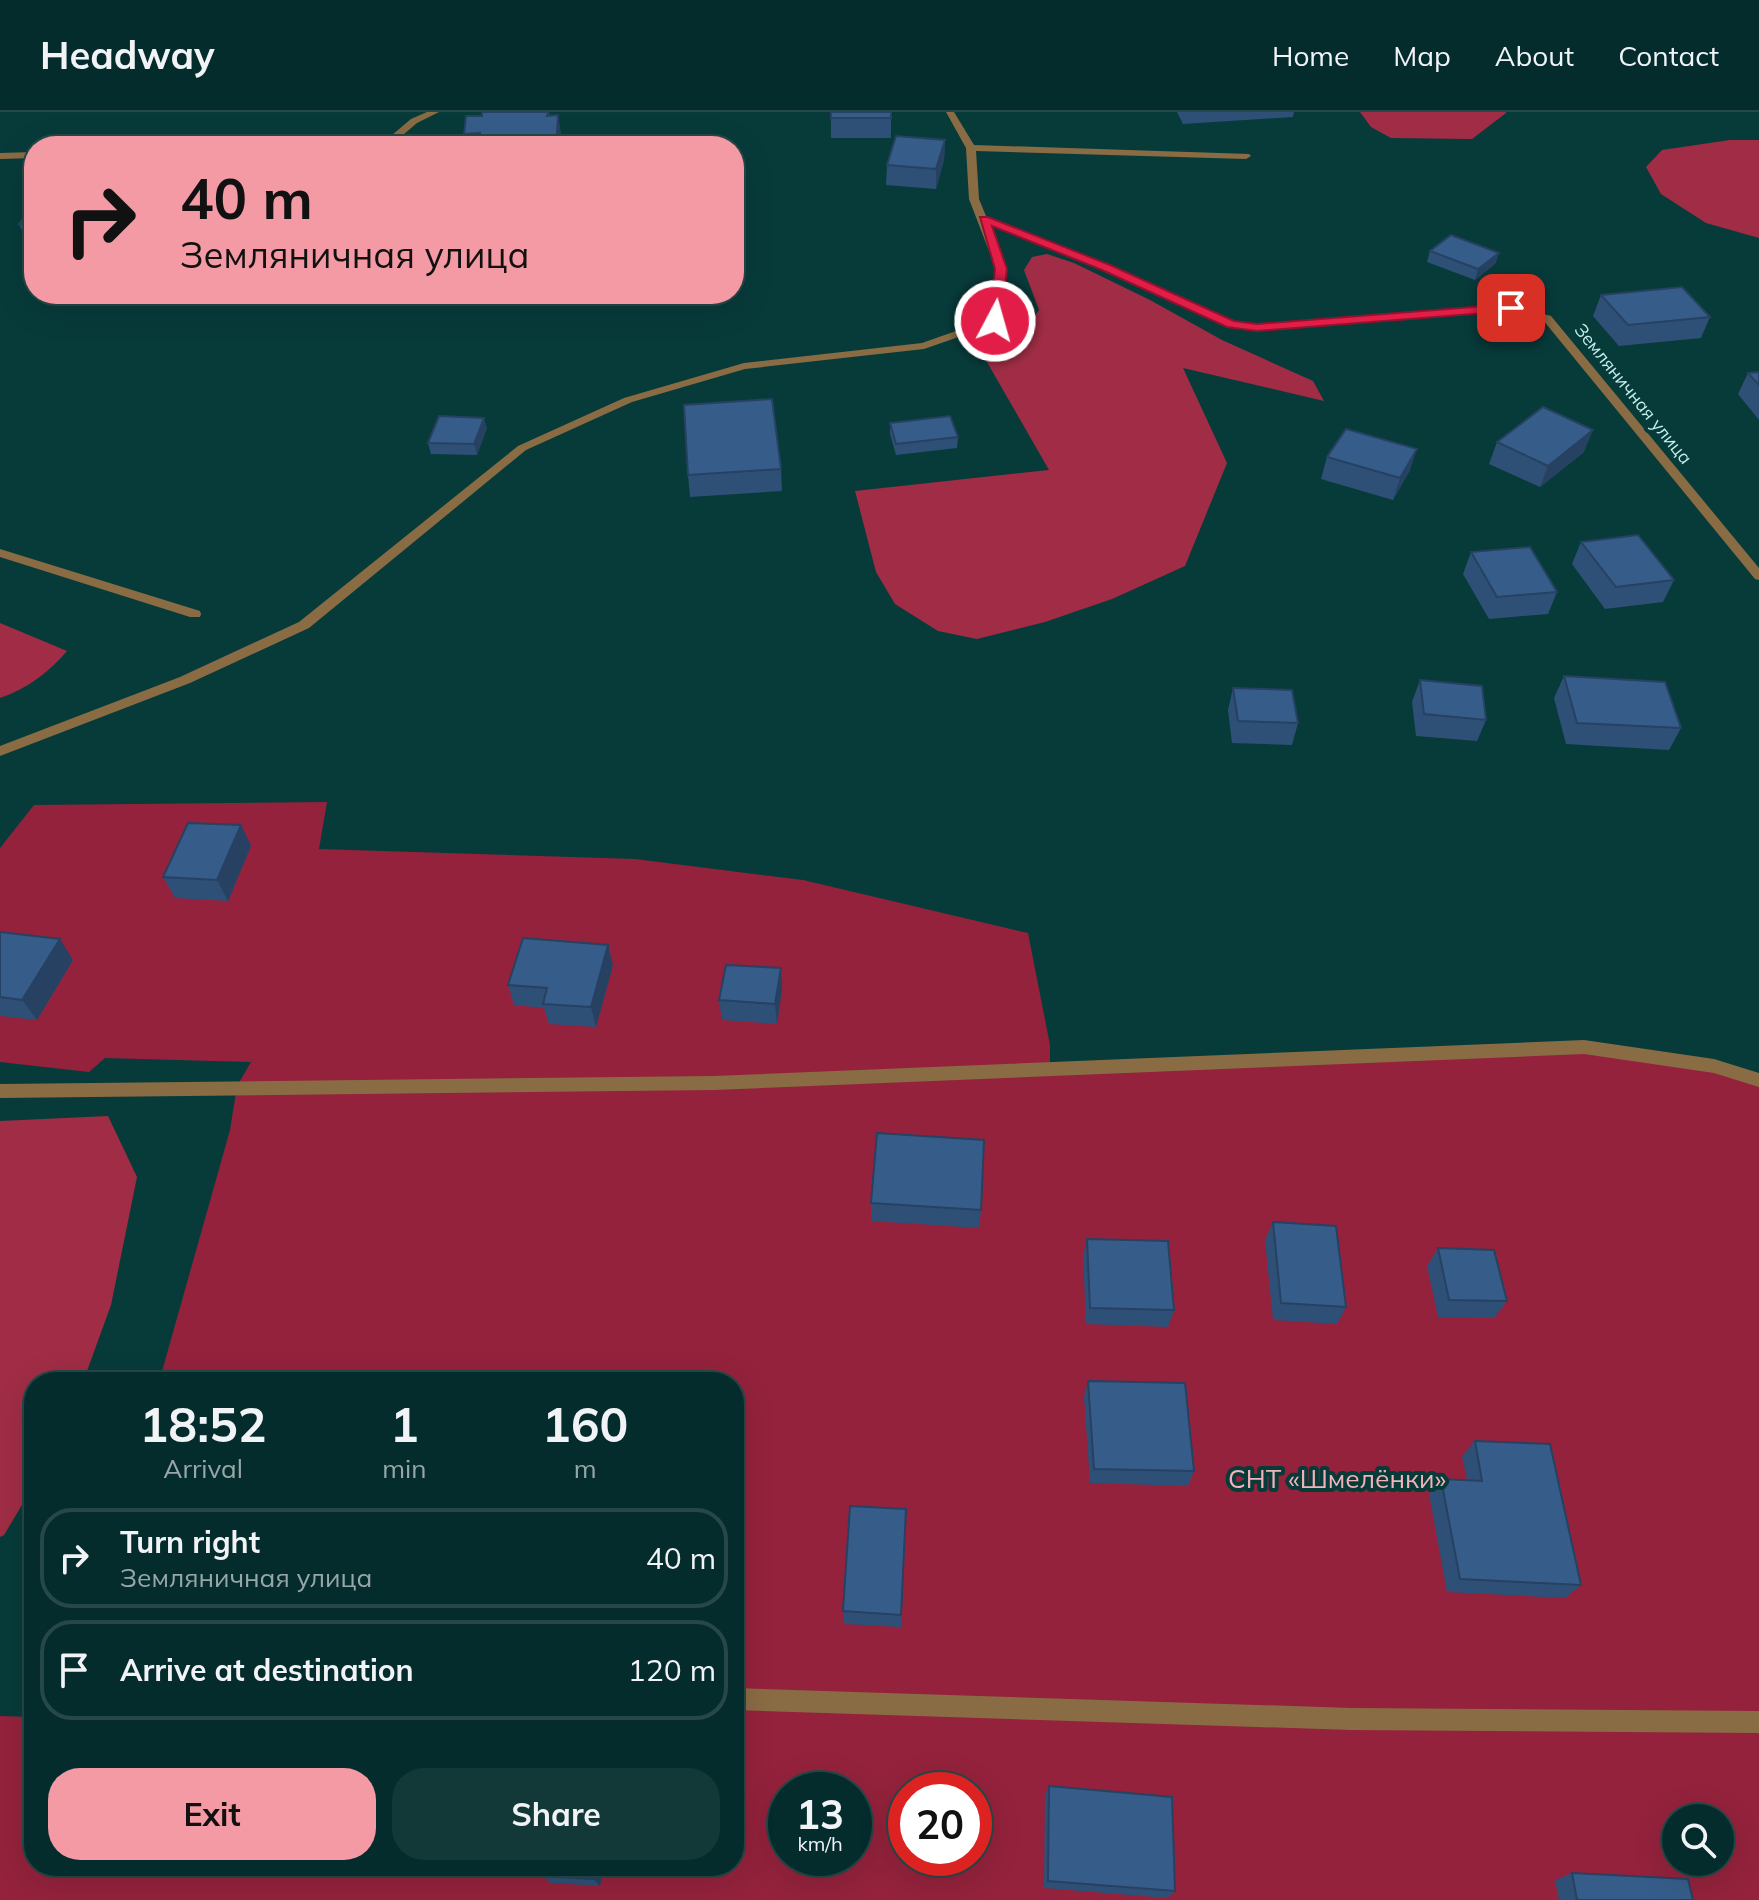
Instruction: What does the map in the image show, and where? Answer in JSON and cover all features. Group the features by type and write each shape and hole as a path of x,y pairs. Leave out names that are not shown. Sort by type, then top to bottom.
{"lane":[{"path":"396,136 414,121 435,112"},
{"path":"0,751 185,680 304,625 522,448 628,400 744,366 924,346 995,321 1001,269 974,199 971,148 950,112"},
{"path":"971,148 1246,156"},
{"path":"0,156 24,155"},
{"name":"Земляничная улица","path":"984,219 1106,267 1231,324 1257,328 1511,308 1547,318 1759,576"},
{"path":"0,553 195,614"},
{"path":"0,1091 714,1083 1584,1047 1714,1066 1759,1080"},
{"path":"744,1699 1351,1719 1759,1722"}],"green space":[{"name":"СНТ «Шмелёнки»","path":"327,802 319,849 635,859 803,880 1028,933 1050,1045 1050,1069 1584,1047 1759,1080 1759,1900 0,1900 0,1716 24,1717 24,1876 744,1876 744,1372 162,1372 230,1130 237,1086 251,1062 105,1058 89,1072 0,1062 0,848 34,805"}],"shaded area":[{"path":"1360,112 1506,113 1472,139 1391,138 1371,127"},
{"path":"1730,140 1759,140 1759,238 1706,223 1661,194 1646,167 1662,150"},
{"path":"1047,254 1074,263 1222,340 1313,381 1324,401 1183,368 1227,463 1185,566 1112,599 1045,622 977,639 938,631 895,604 876,572 855,491 1049,470 976,343 1028,325 1039,310 1024,270 1032,257"},
{"path":"0,623 67,651 37,679 0,698"},
{"path":"108,1116 137,1177 111,1305 87,1372 24,1372 24,1502 0,1537 0,1121"}],"building":[{"path":"482,112 548,112 547,116 558,115 557,136 464,134 466,116 482,116"},
{"path":"831,112 891,112 891,118 831,118"},
{"path":"896,136 945,140 936,169 887,165"},
{"path":"1451,235 1499,253 1478,269 1430,251"},
{"path":"1682,287 1710,317 1628,325 1601,295"},
{"path":"1759,372 1759,385 1748,373"},
{"path":"772,399 781,469 688,475 684,405"},
{"path":"1543,407 1593,430 1548,466 1497,442"},
{"path":"439,416 484,418 474,444 428,443"},
{"path":"950,416 958,437 896,444 890,423"},
{"path":"1346,429 1417,449 1400,478 1327,457"},
{"path":"1638,535 1674,580 1616,587 1581,542"},
{"path":"1530,547 1557,592 1497,597 1471,552"},
{"path":"1564,676 1665,682 1681,728 1577,723"},
{"path":"1420,680 1482,686 1486,720 1424,714"},
{"path":"1233,688 1292,690 1298,723 1238,721"},
{"path":"188,823 241,825 217,880 163,877"},
{"path":"0,932 60,939 22,1000 0,997"},
{"path":"523,938 608,945 591,1007 543,1004 547,988 508,985"},
{"path":"726,965 781,968 775,1004 719,1000"},
{"path":"877,1133 984,1140 981,1210 871,1203"},
{"path":"1273,1222 1336,1226 1346,1307 1281,1303"},
{"path":"1087,1239 1168,1241 1174,1310 1090,1308"},
{"path":"1438,1248 1494,1250 1507,1301 1449,1300"},
{"path":"1088,1381 1185,1383 1194,1471 1094,1469"},
{"path":"1475,1441 1550,1444 1581,1585 1460,1579 1441,1479 1482,1481"},
{"path":"850,1506 906,1509 901,1615 843,1611"},
{"path":"1049,1786 1172,1797 1175,1891 1048,1881"},
{"path":"1572,1873 1688,1879 1693,1900 1577,1900"},
{"path":"543,1876 593,1876 593,1879"}],"route":[{"path":"995,321 1001,269 984,219 1106,267 1231,324 1257,328 1511,308"}]}
